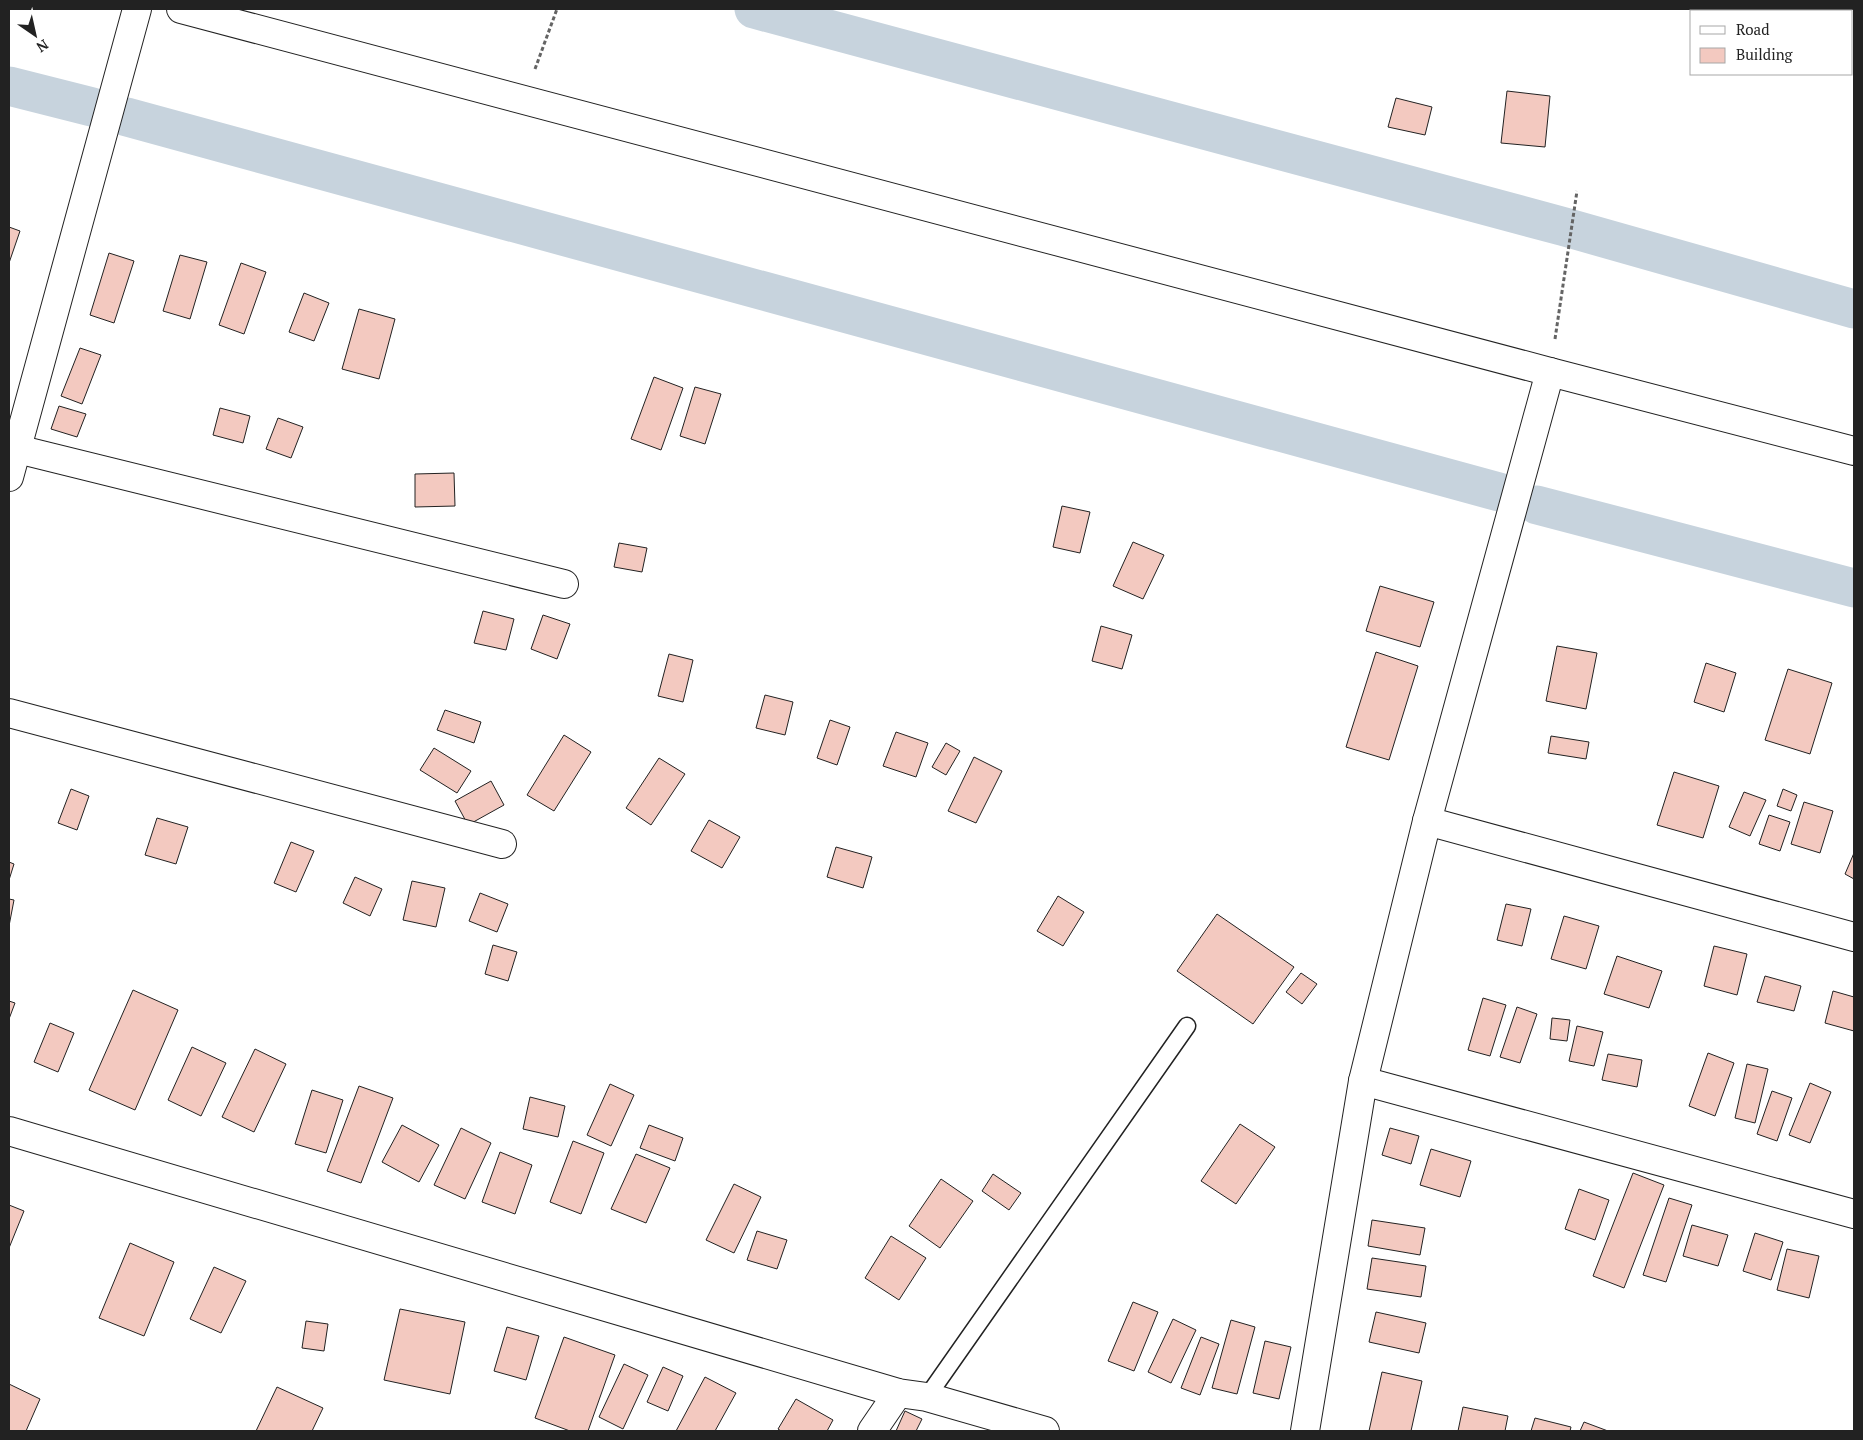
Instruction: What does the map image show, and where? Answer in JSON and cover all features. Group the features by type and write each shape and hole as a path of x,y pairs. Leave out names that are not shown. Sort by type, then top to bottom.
{"street":[{"path":"9,477 12,448 137,9"},
{"path":"180,9 1854,451"},
{"path":"1305,1431 1362,1081 1427,821 1550,372"},
{"path":"12,448 564,584"},
{"path":"9,713 502,844"},
{"path":"1427,821 1854,937"},
{"path":"1362,1081 1854,1214"},
{"path":"9,1131 898,1393 927,1397 1045,1431"},
{"path":"872,1431 898,1393"}],"lane":[{"path":"927,1397 1187,1026"}],"path":[{"path":"523,100 557,9"},
{"path":"1550,372 1564,267 1577,191"}],"building":[{"path":"1507,91 1550,96 1545,147 1501,143"},
{"path":"1396,98 1432,107 1425,135 1388,127"},
{"path":"9,227 20,231 9,263"},
{"path":"109,253 134,261 114,323 90,315"},
{"path":"180,255 207,262 190,319 163,311"},
{"path":"241,263 266,272 244,334 219,325"},
{"path":"304,293 329,303 314,341 289,332"},
{"path":"359,309 395,319 379,379 342,369"},
{"path":"80,348 101,355 82,404 61,396"},
{"path":"654,377 683,388 661,450 631,439"},
{"path":"695,387 721,394 705,444 680,436"},
{"path":"59,406 86,414 77,437 51,429"},
{"path":"220,408 250,416 243,443 213,435"},
{"path":"278,418 303,427 291,458 266,449"},
{"path":"454,473 455,506 415,507 415,474"},
{"path":"1062,506 1090,512 1080,553 1053,547"},
{"path":"1133,542 1164,555 1143,599 1113,586"},
{"path":"619,543 647,548 642,572 614,567"},
{"path":"1380,586 1434,602 1420,647 1366,631"},
{"path":"483,611 514,619 506,650 474,643"},
{"path":"543,615 570,624 557,659 531,649"},
{"path":"1101,626 1132,635 1122,669 1092,661"},
{"path":"1557,646 1597,653 1586,709 1546,701"},
{"path":"1376,652 1418,666 1389,760 1346,747"},
{"path":"669,654 693,660 683,702 658,696"},
{"path":"1706,663 1736,673 1724,712 1694,702"},
{"path":"1788,669 1832,683 1810,754 1765,740"},
{"path":"765,695 793,702 785,735 756,728"},
{"path":"445,710 481,722 474,743 437,730"},
{"path":"830,720 850,727 837,765 817,758"},
{"path":"896,732 928,743 916,777 883,766"},
{"path":"564,735 591,752 554,811 527,795"},
{"path":"1551,736 1589,742 1586,759 1548,753"},
{"path":"946,743 960,751 946,775 932,767"},
{"path":"434,748 471,771 457,793 420,770"},
{"path":"974,757 1002,771 976,823 948,811"},
{"path":"659,758 685,774 651,825 626,808"},
{"path":"1674,772 1719,786 1703,838 1657,825"},
{"path":"491,781 504,805 468,825 455,801"},
{"path":"71,789 89,796 77,830 58,823"},
{"path":"1783,789 1797,795 1791,811 1777,806"},
{"path":"1744,792 1766,800 1750,836 1729,827"},
{"path":"1804,802 1833,811 1820,853 1791,844"},
{"path":"1769,815 1790,822 1780,851 1759,844"},
{"path":"157,818 188,827 176,864 145,855"},
{"path":"709,820 740,837 722,868 691,851"},
{"path":"291,842 314,851 296,892 274,883"},
{"path":"836,847 872,857 863,888 827,877"},
{"path":"1854,853 1854,879 1845,874"},
{"path":"9,862 14,864 9,880"},
{"path":"355,877 382,889 370,916 343,903"},
{"path":"412,881 445,888 436,927 403,920"},
{"path":"480,893 508,904 497,932 469,921"},
{"path":"1058,896 1084,912 1063,946 1037,931"},
{"path":"9,899 14,900 9,926"},
{"path":"1506,904 1531,909 1522,946 1497,940"},
{"path":"1217,914 1294,967 1253,1024 1177,971"},
{"path":"1564,916 1599,926 1586,969 1551,959"},
{"path":"493,945 517,952 508,981 485,974"},
{"path":"1714,946 1747,954 1737,995 1704,986"},
{"path":"1617,956 1662,971 1649,1008 1604,994"},
{"path":"1301,973 1317,984 1302,1004 1286,992"},
{"path":"1765,976 1801,986 1794,1011 1757,1002"},
{"path":"133,990 178,1010 135,1110 89,1090"},
{"path":"1833,991 1854,997 1854,1031 1825,1023"},
{"path":"1483,998 1506,1005 1490,1056 1468,1050"},
{"path":"9,1001 15,1003 9,1019"},
{"path":"1517,1007 1537,1014 1520,1063 1500,1057"},
{"path":"1552,1018 1570,1020 1567,1041 1550,1039"},
{"path":"50,1023 74,1033 58,1072 34,1062"},
{"path":"1577,1026 1603,1032 1594,1066 1569,1061"},
{"path":"192,1047 226,1063 201,1116 168,1100"},
{"path":"255,1049 286,1064 254,1132 222,1117"},
{"path":"1708,1053 1734,1063 1715,1116 1689,1106"},
{"path":"1608,1054 1642,1060 1637,1087 1602,1080"},
{"path":"1747,1064 1768,1069 1755,1123 1735,1118"},
{"path":"1810,1083 1831,1092 1810,1143 1789,1135"},
{"path":"610,1084 634,1095 611,1146 587,1135"},
{"path":"359,1086 393,1098 361,1183 327,1171"},
{"path":"312,1090 343,1100 326,1153 295,1144"},
{"path":"1772,1091 1792,1098 1777,1141 1757,1134"},
{"path":"530,1097 565,1106 558,1137 523,1129"},
{"path":"1240,1124 1275,1147 1236,1204 1201,1181"},
{"path":"402,1125 439,1145 419,1182 382,1162"},
{"path":"649,1125 683,1138 675,1161 640,1148"},
{"path":"461,1128 491,1143 465,1199 434,1185"},
{"path":"1390,1128 1419,1136 1411,1164 1382,1155"},
{"path":"573,1141 604,1153 581,1214 550,1202"},
{"path":"1431,1149 1471,1161 1460,1197 1420,1185"},
{"path":"500,1152 532,1165 515,1214 482,1202"},
{"path":"636,1154 670,1168 646,1223 611,1209"},
{"path":"1633,1173 1664,1185 1624,1288 1593,1276"},
{"path":"993,1174 1021,1193 1009,1210 982,1191"},
{"path":"941,1179 973,1201 940,1248 909,1226"},
{"path":"734,1184 761,1197 734,1253 706,1240"},
{"path":"1579,1189 1609,1200 1595,1240 1565,1229"},
{"path":"1669,1198 1692,1205 1666,1282 1643,1275"},
{"path":"9,1205 24,1211 9,1248"},
{"path":"1372,1220 1425,1228 1420,1255 1368,1246"},
{"path":"1692,1225 1728,1235 1718,1266 1683,1256"},
{"path":"757,1231 787,1240 777,1269 747,1260"},
{"path":"1755,1233 1783,1242 1771,1280 1743,1271"},
{"path":"891,1236 926,1258 899,1300 865,1278"},
{"path":"130,1243 174,1262 144,1336 99,1318"},
{"path":"1787,1249 1819,1256 1809,1298 1777,1290"},
{"path":"1372,1258 1426,1266 1421,1297 1367,1289"},
{"path":"214,1267 246,1281 221,1333 190,1319"},
{"path":"1133,1302 1158,1312 1134,1371 1108,1361"},
{"path":"400,1309 465,1322 450,1394 384,1380"},
{"path":"1376,1312 1426,1323 1419,1353 1369,1342"},
{"path":"1173,1319 1196,1330 1171,1383 1148,1372"},
{"path":"1231,1320 1255,1327 1237,1394 1212,1388"},
{"path":"306,1321 328,1324 324,1351 302,1348"},
{"path":"507,1327 539,1336 526,1380 494,1371"},
{"path":"564,1337 615,1355 588,1431 570,1431 535,1418"},
{"path":"1201,1337 1219,1344 1200,1395 1181,1388"},
{"path":"1265,1341 1291,1347 1279,1399 1253,1393"},
{"path":"624,1364 648,1375 623,1429 599,1417"},
{"path":"663,1367 683,1376 668,1411 647,1402"},
{"path":"1382,1372 1422,1381 1411,1431 1369,1431"},
{"path":"705,1377 736,1393 715,1431 676,1431"},
{"path":"9,1384 40,1399 26,1431 9,1431"},
{"path":"277,1387 323,1408 312,1431 256,1431"},
{"path":"796,1399 833,1420 827,1431 781,1431 778,1429"},
{"path":"1463,1407 1508,1416 1505,1431 1458,1431"},
{"path":"905,1411 922,1419 916,1431 896,1431"},
{"path":"1535,1418 1571,1427 1570,1431 1531,1431"},
{"path":"1584,1422 1608,1431 1580,1431"}],"waterway":[{"path":"754,9 1565,227 1854,309"},
{"path":"9,86 92,107"},
{"path":"127,117 1499,492"},
{"path":"1537,505 1854,588"}]}
